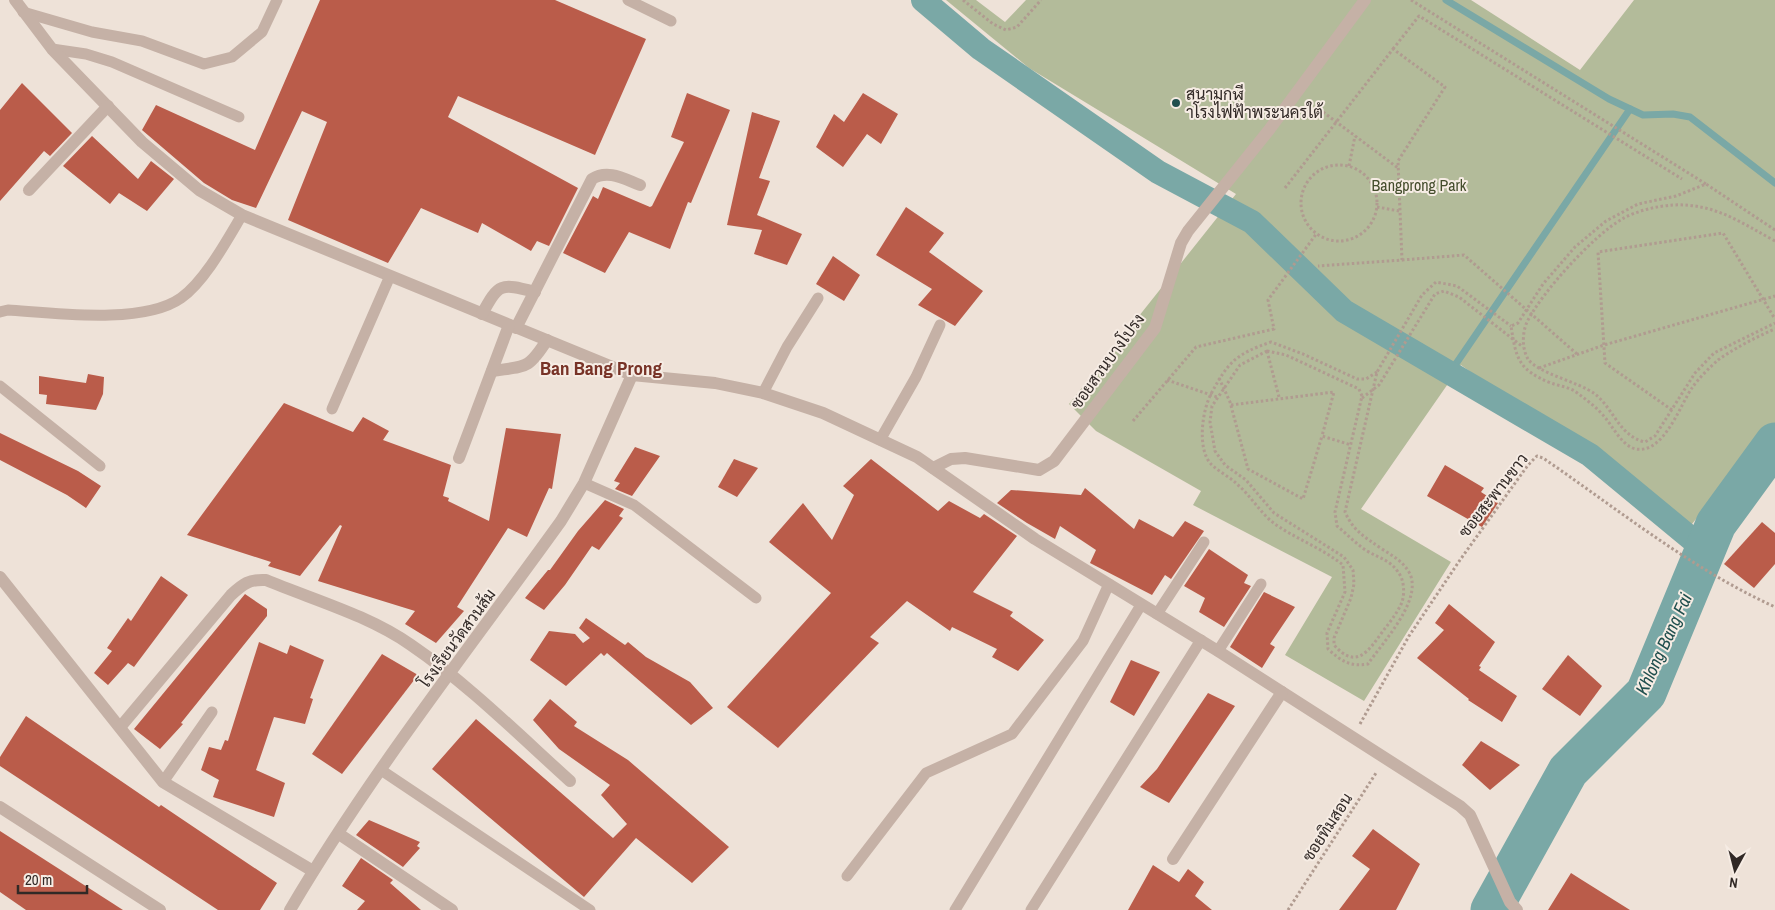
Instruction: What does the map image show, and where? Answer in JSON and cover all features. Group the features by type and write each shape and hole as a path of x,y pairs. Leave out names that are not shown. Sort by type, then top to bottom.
{"street":[{"path":"15,0 52,49 142,142 199,190 242,215 632,374 715,383 763,393 823,413 917,457 1035,539 1201,640 1470,814 1513,906"},
{"name":"ซอยสวนบางโปรง","path":"933,468 952,459 965,458 1039,470 1054,461 1156,328 1180,243 1366,0"},
{"path":"29,190 108,106"},
{"path":"459,458 492,371 513,327 535,292 592,179 600,174 610,174 640,185"},
{"path":"482,314 495,290 506,286 535,292"},
{"path":"492,371 522,366 534,361 547,340"},
{"name":"โรงเรียนวัดสวนส้ม","path":"290,910 313,871 381,770 561,522 584,483 632,374"},
{"path":"0,577 163,782 313,871"},
{"path":"122,725 231,595 243,583 253,579 266,580 374,624 411,644 450,675 570,781"},
{"path":"1174,859 1282,692"},
{"path":"0,808 160,910"},
{"path":"339,834 452,910"}],"lane":[{"path":"23,12 92,32 142,41 204,64 232,57 262,32 277,0"},
{"path":"628,0 671,21"},
{"path":"52,49 86,54 112,62 239,117"},
{"path":"0,312 8,310 116,315 156,310 181,298 208,269 242,215"},
{"path":"332,409 390,276"},
{"path":"763,393 787,348 818,298"},
{"path":"880,440 924,362 940,325"},
{"path":"0,386 100,466"},
{"path":"584,483 634,505 756,598"},
{"path":"1157,614 1204,542"},
{"path":"847,876 926,773 1012,734 1082,641 1108,584"},
{"path":"1218,651 1261,584"},
{"path":"955,910 1141,605"},
{"path":"1031,910 1201,640"},
{"path":"163,782 212,712"},
{"path":"381,770 590,910"}],"path":[{"path":"964,0 993,24 1006,30 1017,27 1042,0"},
{"path":"1411,0 1627,134 1775,230"},
{"path":"1285,188 1419,16 1682,178"},
{"path":"1392,50 1445,87 1398,161 1402,260"},
{"path":"1296,93 1398,169"},
{"path":"1349,166 1355,136"},
{"path":"1331,166 1349,166 1367,177 1374,188 1377,207 1370,224 1362,233 1351,238 1334,240 1317,233 1303,214 1301,203 1303,190 1310,179 1320,170 1331,166"},
{"path":"1510,326 1518,323 1543,284 1575,247 1606,221 1638,204 1676,196 1706,184"},
{"path":"1775,241 1716,209 1692,205 1672,205 1648,210 1623,219 1601,235 1570,266 1526,324 1523,347 1528,360 1538,368 1586,388 1605,402 1622,429 1634,439 1645,442 1655,436 1695,373 1714,353 1775,323"},
{"path":"1377,207 1399,211"},
{"path":"1133,421 1196,347 1274,329 1268,300 1317,233"},
{"path":"1672,410 1605,363 1598,252 1722,233 1775,320"},
{"path":"1318,266 1464,255 1528,309 1577,354"},
{"path":"1377,372 1366,380 1356,380 1303,354 1271,342 1236,357 1219,378 1211,394 1202,421 1204,446 1210,462 1238,484 1274,523 1330,555 1343,565 1345,592 1327,633 1328,649 1339,660 1354,666 1368,664 1406,610 1413,595 1410,575 1400,560 1352,528 1345,512 1377,372 1422,296 1436,282 1457,286 1497,315 1510,326 1515,353 1525,370 1550,382 1572,389 1603,414 1621,438 1635,449 1649,448 1664,435 1686,403 1692,388 1718,361 1761,335 1775,330"},
{"path":"1362,398 1379,385 1434,294 1444,291 1452,293 1523,347"},
{"path":"1538,368 1604,345 1775,296"},
{"path":"1267,351 1279,397"},
{"path":"1267,351 1286,356 1359,389 1362,398 1335,512 1337,526 1366,550 1388,561 1400,573 1404,586 1402,601 1392,619 1367,653 1358,657 1348,656 1334,645 1334,638 1351,598 1354,584 1353,570 1344,557 1274,514 1246,480 1225,464 1215,451 1210,422 1212,406 1224,387 1240,365 1267,351"},
{"path":"1219,378 1231,405 1248,469 1303,499 1334,392 1279,397 1231,405"},
{"path":"1167,380 1218,397"},
{"path":"1322,436 1351,445"},
{"name":"ซอยสะพานขาว","path":"1353,737 1409,636 1460,560 1528,465 1537,456 1558,468 1658,541 1711,574 1775,607"},
{"name":"ซอยทิมสอน","path":"1288,910 1386,758"}],"green space":[{"name":"Bangprong Park","path":"946,0 976,0 1005,22 1026,0 1471,0 1580,70 1634,0 1775,0 1775,423 1687,530 1461,365 1361,509 1451,562 1364,701 1285,655 1332,577 1193,505 1201,491 1096,431 1069,404 1236,194 1029,68"}],"building":[{"path":"320,0 555,0 646,39 595,155 458,96 448,117 578,188 549,246 537,241 531,251 482,223 478,233 421,208 388,263 288,220 327,122 302,111 256,208 232,200 204,183 142,130 156,105 255,150"},
{"path":"22,83 72,133 50,156 44,151 0,201 0,110"},
{"path":"687,93 730,110 691,203 688,202 670,249 629,232 605,273 563,253 593,196 598,199 603,187 650,207 652,206 684,142 671,137"},
{"path":"863,93 898,114 881,144 867,134 843,167 816,147 834,114 844,122"},
{"path":"752,112 780,121 759,178 770,181 757,215 802,234 787,265 754,254 762,230 727,225"},
{"path":"92,136 138,179 151,161 174,179 147,211 119,193 110,204 63,166"},
{"path":"906,207 944,233 929,252 983,291 955,326 918,305 932,289 876,255"},
{"path":"833,256 860,275 844,301 816,284"},
{"path":"88,374 104,377 103,394 96,410 46,404 47,395 39,394 39,376 86,383"},
{"path":"284,403 353,432 363,417 389,431 383,440 451,465 443,496 449,498 448,501 489,521 506,428 561,434 552,489 549,488 527,537 508,528 457,607 464,611 436,643 405,624 415,611 318,581 342,526 340,525 300,576 268,566 271,562 187,535"},
{"path":"0,433 78,471 101,486 86,508 67,495 0,460"},
{"path":"635,447 660,456 632,496 615,489 620,483 614,481"},
{"path":"734,459 758,468 737,497 718,487"},
{"path":"871,459 938,511 949,501 980,518 984,514 1017,536 973,592 1013,612 1010,616 1044,640 1018,671 992,657 997,649 952,627 950,631 907,601 870,637 879,643 778,748 727,707 831,593 769,542 803,503 832,540 854,495 843,486"},
{"path":"1445,465 1484,488 1481,492 1498,503 1482,527 1427,496"},
{"path":"1085,488 1134,529 1139,519 1173,537 1185,521 1204,531 1171,579 1165,575 1152,595 1090,563 1096,550 1060,526 1055,539 997,503 1011,490 1081,495"},
{"path":"605,500 624,509 619,516 623,518 599,550 592,546 565,585 544,610 525,598 550,570 578,531"},
{"path":"1762,522 1775,533 1775,564 1754,588 1724,564"},
{"path":"1209,549 1248,575 1244,583 1251,586 1224,627 1199,612 1205,598 1184,586"},
{"path":"161,576 188,595 134,667 128,663 108,685 94,673 112,651 107,648 128,618 131,621"},
{"path":"1264,592 1295,607 1270,644 1275,647 1262,668 1230,647"},
{"path":"245,594 267,609 267,616 181,723 183,724 160,749 134,729"},
{"path":"1449,604 1495,642 1479,666 1481,667 1479,670 1517,696 1502,722 1468,700 1417,658 1444,630 1435,623"},
{"path":"586,618 625,645 628,642 646,657 690,682 713,708 691,725 607,653 604,656 601,653 566,686 530,660 549,631 575,634 583,643 590,638 579,628"},
{"path":"259,642 287,654 290,645 324,660 310,698 313,699 305,724 274,717 256,770 285,783 274,817 213,797 219,780 201,770 209,747 221,750 225,740 228,741"},
{"path":"382,654 418,675 342,774 312,754"},
{"path":"1568,655 1602,686 1580,716 1542,689"},
{"path":"1131,660 1160,672 1134,716 1110,702"},
{"path":"1208,693 1235,706 1169,803 1140,787 1157,769"},
{"path":"550,699 577,722 574,726 628,760 729,847 692,883 636,838 584,897 432,769 476,719 613,838 627,824 601,795 610,785 559,749 533,720"},
{"path":"26,716 159,807 161,805 277,883 260,910 218,910 0,766 0,757"},
{"path":"1481,741 1520,765 1490,790 1462,765"},
{"path":"369,820 420,842 417,846 420,848 403,867 356,835"},
{"path":"1373,829 1420,864 1396,910 1339,910 1370,869 1352,856"},
{"path":"0,831 123,910 26,910 0,892"},
{"path":"361,858 393,880 390,883 421,910 357,910 365,901 342,886"},
{"path":"1153,865 1179,882 1188,869 1204,882 1195,896 1212,910 1128,910"},
{"path":"1571,873 1582,880 1630,910 1548,910"}],"waterway":[{"path":"923,0 981,49 1158,172 1252,222 1344,311 1590,455 1705,550"},
{"path":"1446,0 1609,99 1643,115 1673,114 1690,117 1775,183"},
{"path":"1449,374 1630,109"},
{"name":"Khlong Bang Fai","path":"1491,910 1568,771 1646,693 1716,524 1775,443"}],"place":[{"name":"สนามกฬี าโรงไฟฟ้าพระนครใต้","path":"1176,103"}],"district":[{"name":"Ban Bang Prong","path":"601,368"}]}
